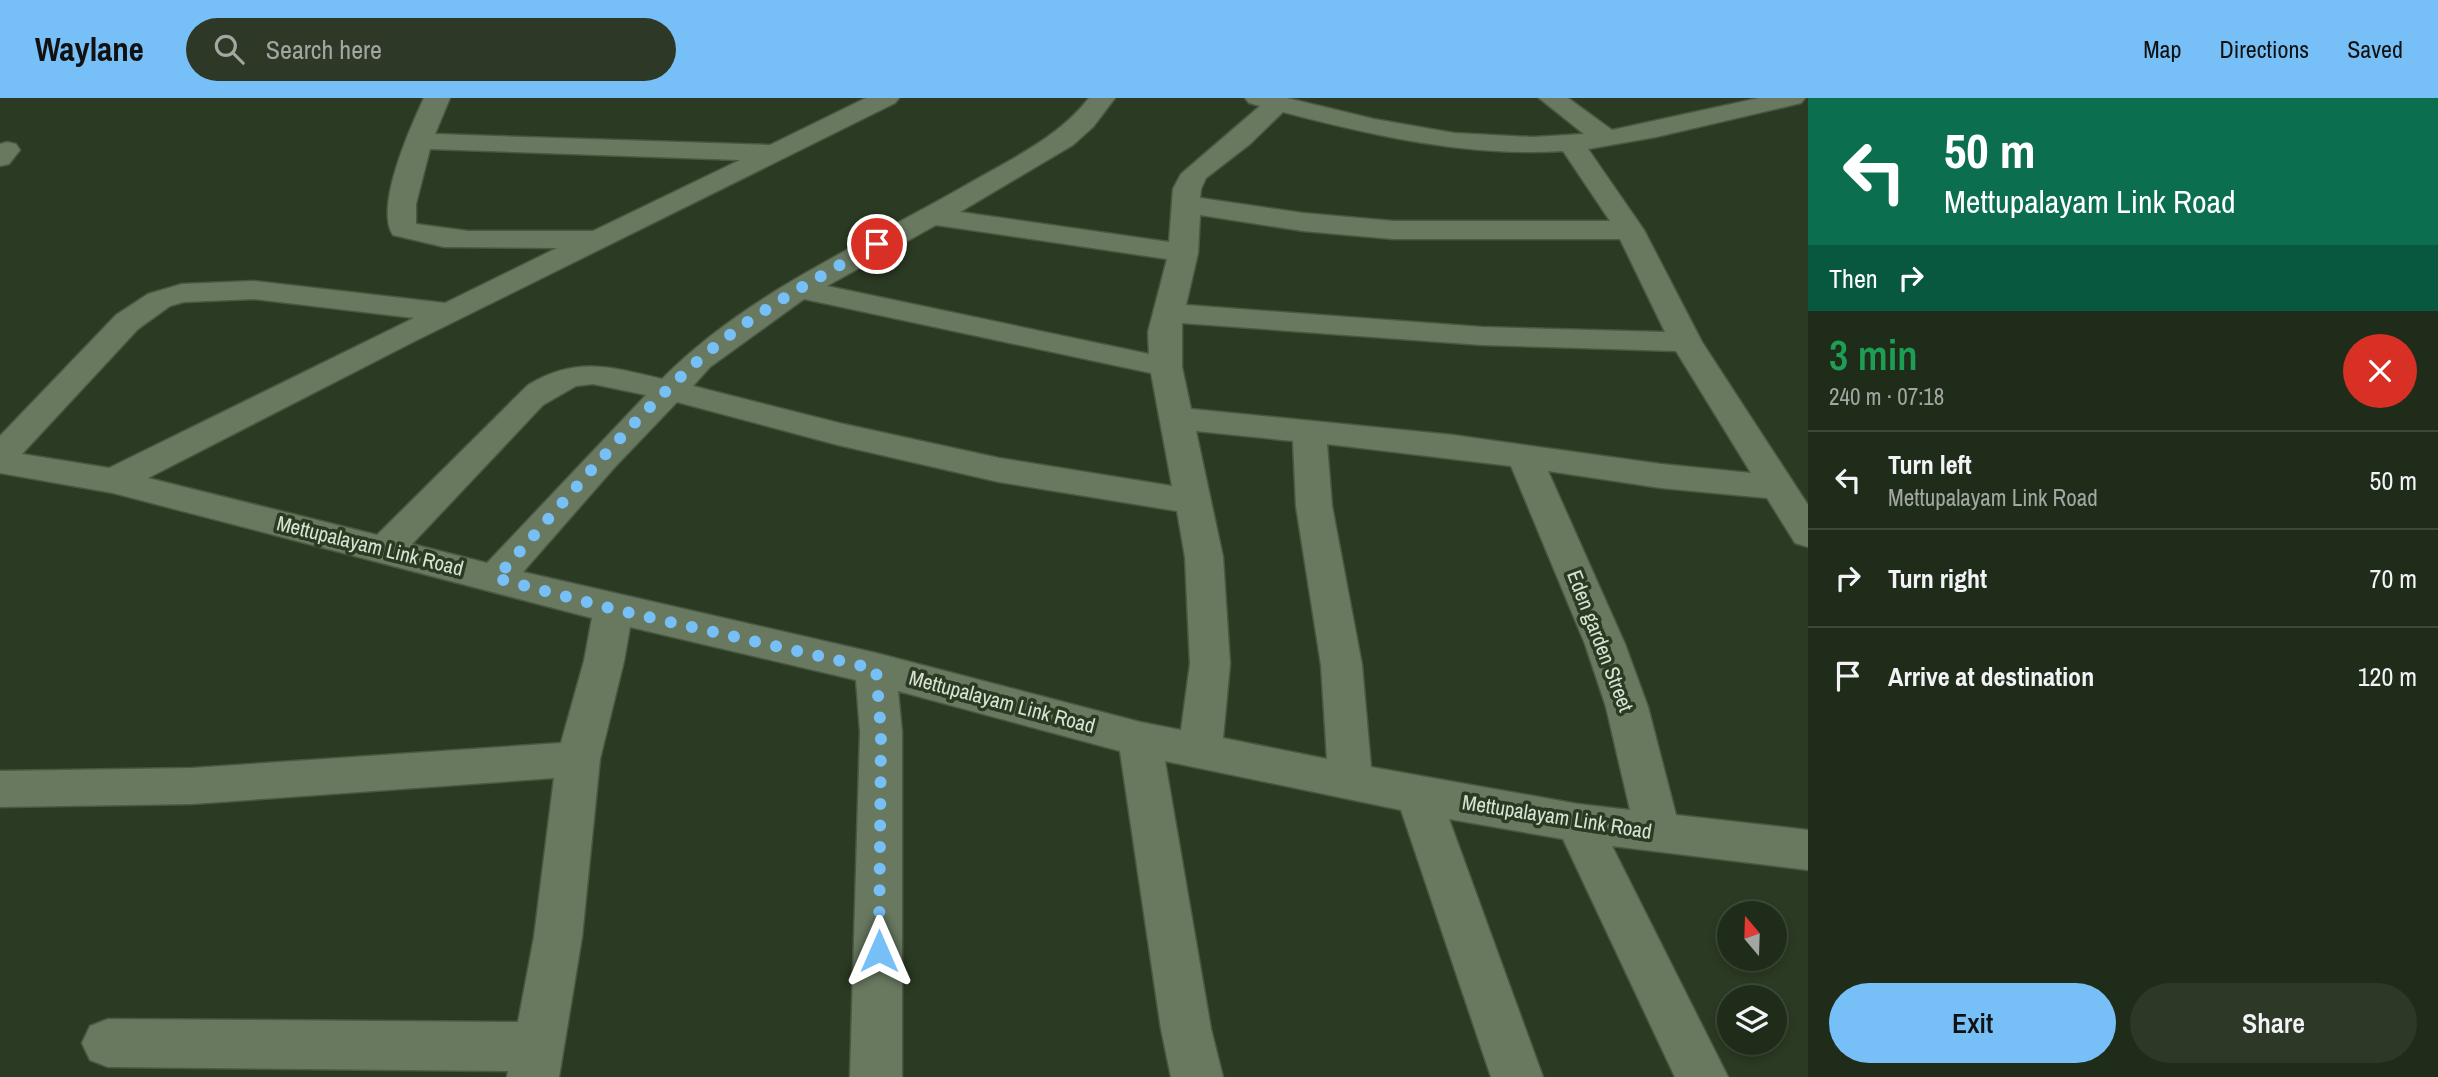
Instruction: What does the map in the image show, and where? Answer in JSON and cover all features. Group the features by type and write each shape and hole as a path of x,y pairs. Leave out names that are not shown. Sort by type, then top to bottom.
{"street":[{"path":"437,98 419,141 399,216 404,229 435,237 464,239 598,239"},
{"path":"496,578 602,460 699,360 798,289 932,216 1064,139 1084,122 1102,98"},
{"path":"1552,98 1606,138"},
{"path":"1200,751 1210,664 1204,557 1166,367 1164,332 1183,253 1186,189 1195,174 1241,138 1268,101 1397,131 1464,141 1571,143 1792,98"},
{"path":"113,481 447,312 778,153 869,102"},
{"path":"419,141 778,153"},
{"path":"1571,143 1630,230 1686,342 1808,534"},
{"path":"1185,204 1303,222 1393,230 1630,230"},
{"path":"932,216 1183,253"},
{"path":"798,289 1166,367"},
{"path":"0,460 127,321 159,300 182,293 254,290 447,312"},
{"path":"1168,313 1482,336 1686,342"},
{"path":"385,550 531,398 551,384 585,373 740,407 838,434 999,470 1194,502"},
{"path":"1177,418 1524,456 1661,476 1778,488"},
{"path":"1310,432 1312,502 1341,664 1350,781"},
{"name":"Eden garden Street","path":"1524,456 1605,644 1627,708 1658,833"},
{"name":"Mettupalayam Link Road","path":"0,460 113,481 613,609 876,669 1140,739 1418,795 1578,823 1808,850"},
{"path":"108,1043 536,1062 558,937 578,759 604,661 613,609"},
{"path":"876,669 881,732 876,1077"},
{"path":"1140,739 1186,1029 1197,1077"},
{"path":"0,789 192,786 578,759"},
{"path":"1418,795 1517,1077"},
{"path":"1578,823 1702,1077"}],"route":[{"path":"877,244 798,289 699,360 602,460 496,578 613,609 876,669 881,732 879,951"}]}
